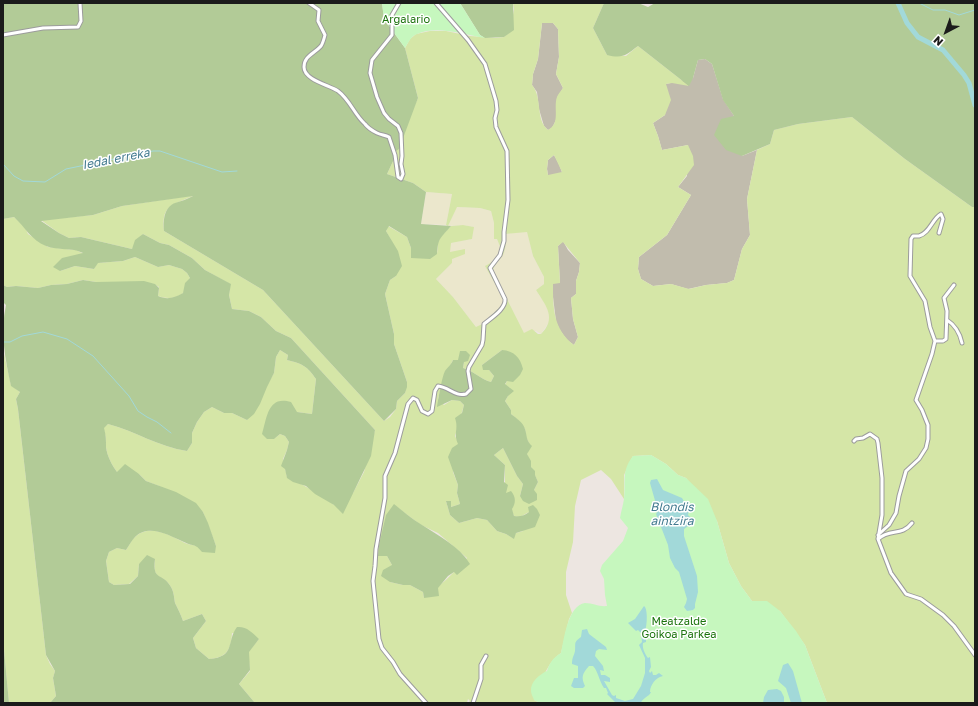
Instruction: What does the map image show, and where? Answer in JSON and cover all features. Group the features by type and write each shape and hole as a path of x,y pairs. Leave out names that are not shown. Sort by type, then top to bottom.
{"street":[{"path":"3,35 49,28 78,27 81,21 80,3"},
{"path":"309,3 319,10 318,21 325,35 320,47 308,56 306,60 304,68 306,74 312,79 340,93 348,100 364,123 376,133 389,137 398,177 401,179 403,174 401,164 401,133 398,126 384,113 377,97 370,73 372,60 392,35 392,15 398,3"},
{"path":"426,703 400,674 382,648 379,639 373,581 376,566 376,549 385,498 385,476 395,453 410,401 413,398 417,400 422,411 428,414 432,411 435,391 438,386 446,388 458,395 470,392 472,386 468,371 482,345 484,324 506,303 490,268 502,250 508,200 507,151 496,127 496,101 485,64 471,44 436,3"},
{"path":"878,537 893,519 896,513 906,471 919,460 926,448 928,439 928,425 916,400 932,354 934,341 925,301 910,276 911,239 913,236 919,236 925,232 937,216 941,214 944,220 939,233"},
{"path":"934,341 945,340 947,335 947,311 944,298 954,285"},
{"path":"947,320 960,335 962,344"},
{"path":"854,441 870,434 874,436 878,443 882,501 882,515 878,537 890,573 904,592 929,604 943,615 954,626 975,655"},
{"path":"878,537 885,533 903,531 912,523"},
{"path":"473,703 481,679 481,665 486,656"}],"shaded area":[{"path":"542,23 553,23 558,29 559,57 556,74 563,88 557,98 556,120 552,128 548,130 544,126 539,109 537,92 532,85 533,74 538,59"},
{"path":"705,59 712,64 723,99 734,116 742,156 757,150 747,199 750,235 742,249 734,280 727,283 706,285 688,289 671,284 653,286 641,279 638,269 639,257 667,235 691,195 678,187 687,176 688,145 662,150 653,123 665,115 666,84 693,78 698,60"},
{"path":"554,155 564,178 548,175 548,160"},
{"path":"426,192 452,194 446,225 421,224"},
{"path":"456,207 480,208 491,211 494,223 494,239 497,239 501,249 499,254 486,266 504,299 504,303 478,327 476,327 453,297 436,279 452,263 450,243 472,239 473,227 463,225 448,226"},
{"path":"527,231 533,256 544,277 544,284 536,290 549,310 549,322 541,334 536,331 524,334 493,272 494,264 502,256 505,250 505,234"},
{"path":"563,241 568,250 580,263 576,281 576,294 571,298 573,319 578,337 574,345 567,340 559,329 556,321 553,297 553,283 560,283 558,246"}],"green space":[{"path":"3,3 382,3 384,19 405,48 418,98 399,149 393,153 395,157 387,174 413,183 426,192 421,224 451,226 439,241 437,254 430,259 411,258 411,248 407,237 389,226 386,231 398,251 402,266 396,276 390,280 385,294 394,334 394,344 407,382 407,387 405,393 397,401 396,409 384,421 263,290 164,231 164,219 168,208 175,203 193,196 122,206 93,215 41,221 69,238 81,237 132,249 135,240 143,234 160,243 169,245 192,258 205,270 231,284 229,295 232,309 249,311 261,317 276,331 291,338 375,430 371,456 343,514 334,505 315,494 306,486 293,482 287,478 285,469 281,466 289,442 285,436 280,434 274,439 267,439 262,434 267,415 273,405 277,402 291,402 297,412 312,414 316,379 304,366 287,360 288,355 280,350 276,357 274,373 254,414 247,420 232,413 224,413 212,407 204,412 197,422 192,433 192,443 187,451 157,443 108,424 104,428 107,454 117,472 125,464 146,481 176,492 196,503 203,512 216,546 215,553 202,552 196,546 160,532 147,531 141,533 135,537 126,550 117,548 109,552 106,561 109,582 114,585 130,584 138,576 139,564 147,555 155,559 155,571 159,576 168,582 171,587 175,603 183,621 202,614 206,621 193,638 196,648 209,659 218,658 227,652 237,627 243,627 251,632 259,639 249,652 250,670 239,684 255,703 50,703 56,696 53,678 55,671 46,655 16,399 20,392 11,386 5,355 3,326 6,305 3,302 3,285 7,287 16,286 38,288 83,280 96,282 144,281 155,284 159,288 158,296 167,298 183,293 185,283 190,278 182,269 169,265 158,267 135,257 123,261 98,263 94,269 75,266 60,271 53,267 62,258 83,253 74,250 46,246 32,237 14,217 3,219"},
{"name":"Argalario","path":"382,3 460,3 480,35 485,38 434,30 425,31 413,36 405,48 384,19"},
{"path":"460,3 513,3 514,30 504,37 485,38 480,35"},
{"path":"513,3 604,3 593,28 607,55 626,56 638,46 689,86 672,83 666,84 671,100 665,115 653,123 662,150 688,145 693,156 694,165 678,187 691,195 667,235 639,257 638,269 641,279 653,286 671,284 689,289 706,285 727,283 734,280 742,249 750,235 747,199 757,150 770,144 774,130 798,124 852,117 905,159 972,207 975,207 975,703 827,703 805,645 780,611 752,601 741,586 729,563 717,521 686,478 678,475 666,464 651,455 633,456 624,475 624,499 611,479 601,470 581,480 575,506 573,542 566,572 566,595 572,613 569,619 561,653 551,662 534,700 540,703 468,703 470,701 468,699 467,703 255,703 239,684 250,671 248,652 259,639 232,633 231,644 227,652 220,657 209,659 196,648 193,638 206,621 202,614 183,621 175,603 171,587 168,582 159,576 155,571 155,559 139,564 138,576 129,584 114,585 109,582 106,561 109,552 117,548 126,550 131,541 141,533 147,531 160,532 192,545 216,546 203,512 159,486 146,481 139,474 117,472 110,460 107,450 103,428 108,424 157,443 187,451 192,443 192,433 197,422 204,412 212,407 224,413 232,413 247,420 274,373 276,357 280,350 288,355 287,360 304,366 316,379 312,414 297,412 274,439 280,434 285,436 289,442 283,459 287,477 312,490 334,505 353,493 364,472 375,430 291,338 276,331 261,317 249,311 232,309 229,295 230,284 205,270 192,258 169,245 160,243 143,234 132,249 81,237 69,238 59,233 41,220 93,215 122,206 195,195 170,206 165,215 164,231 263,290 384,421 390,417 396,409 397,401 405,393 407,382 394,344 394,334 385,294 390,280 396,276 391,240 386,231 388,226 407,237 411,248 437,254 438,242 441,236 451,226 463,225 474,227 472,239 451,243 450,252 465,249 465,254 452,259 452,263 436,279 453,297 476,327 482,324 504,303 504,299 485,266 495,259 501,249 497,239 494,239 494,223 491,211 480,208 457,207 448,226 446,225 452,194 426,192 413,183 387,174 395,157 393,153 418,98 405,48 410,39 416,34 430,31 446,31 470,36 495,38 504,37 510,32 514,9","holes":["542,23 553,23 558,29 559,57 556,74 563,88 556,101 556,119 552,127 548,130 542,120 537,96 532,85 533,74 538,59","554,155 562,172 548,175 548,160","527,232 533,256 544,277 544,284 536,290 546,307 549,317 546,328 541,334 538,334 532,329 524,333 493,272 495,265 504,253 506,245 505,234","563,242 580,263 576,281 576,294 571,298 573,319 578,337 574,345 562,332 558,325 554,310 553,284 560,283 558,246","502,350 507,381 505,385 510,388 505,401 511,410 511,414 525,429 526,437 529,443 527,454 538,482 534,490 520,496 523,484 517,476 503,448 494,455 505,465 505,493 514,516 520,517 529,512 523,531 516,533 513,538 497,531 487,520 477,518 459,523 450,515 446,501 451,507 460,504 457,493 458,485 453,472 459,444 455,436 464,405 460,401 452,400 444,405 438,399 445,372 453,360 464,362 463,368 491,382 494,376 482,365","394,505 421,525 438,533 467,558 447,579 424,598 423,592 410,585 390,582 392,565 387,556"]},
{"path":"604,3 638,3 648,7 655,3 975,3 975,207 972,207 905,159 852,117 798,124 774,130 770,144 742,156 726,150 714,135 721,119 734,116 723,100 712,64 705,59 698,60 689,86 638,46 621,56 617,57 607,55 593,28"},
{"path":"14,217 25,227 28,234 48,247 76,250 84,254 60,271 75,266 94,269 97,263 123,261 135,257 158,267 169,265 182,269 190,278 183,293 171,298 158,296 159,287 154,284 96,282 83,280 38,288 16,286 7,287 3,285 3,219"},
{"path":"3,349 11,385 20,392 16,399 46,655 55,671 53,678 56,696 50,703 9,703 3,639"},
{"path":"502,350 516,355 523,369 520,375 513,382 507,381 505,384 514,391 505,401 511,410 511,414 523,424 526,431 528,440 532,446 527,454 531,461 531,467 535,471 538,482 534,490 537,494 537,500 529,504 523,501 520,496 523,484 517,476 503,448 494,455 505,465 504,482 508,485 506,493 511,491 515,498 512,509 514,516 520,516 529,512 528,507 533,505 540,515 535,527 516,533 514,539 497,531 487,520 477,518 459,523 450,515 446,501 451,501 451,507 460,504 457,493 458,485 448,457 452,448 458,444 455,418 462,413 464,405 460,401 452,400 437,407 445,371 453,360 458,360 460,351 466,351 470,355 468,361 464,362 463,368 491,382 494,376 489,370 483,370 482,365"},
{"name":"Meatzalde Goikoa Parkea","path":"651,455 666,464 678,475 686,478 708,499 717,521 729,563 741,586 752,601 767,601 780,611 796,631 805,645 827,703 540,703 534,700 531,692 532,684 541,674 547,671 552,660 561,653 565,632 574,610 579,605 585,603 607,606 604,579 600,571 602,565 623,541 628,528 620,518 624,499 625,472 629,461 633,456"},
{"path":"394,504 415,520 442,537 460,552 470,564 457,575 454,572 448,576 438,588 439,596 424,598 423,592 410,585 390,582 381,576 383,570 392,565 387,556 378,556 386,515"},
{"path":"3,639 9,703 3,703"}],"water":[{"name":"Blondis aintzira","path":"657,479 663,490 682,498 689,510 688,515 692,519 691,524 684,529 684,536 697,576 698,592 695,608 693,610 687,611 684,607 687,599 679,572 675,568 670,558 668,545 656,514 658,511 650,483 651,480"},
{"path":"644,606 647,612 647,620 644,634 646,642 643,643 643,647 648,658 650,657 651,667 649,671 650,673 652,671 653,675 659,673 663,676 654,682 651,687 650,694 641,703 616,703 607,694 606,688 602,685 593,666 589,666 584,673 583,680 585,686 583,688 574,688 571,686 574,678 578,678 578,666 572,664 575,643 581,637 582,630 587,629 589,634 606,647 607,650 599,649 596,651 595,656 603,666 604,671 600,670 601,675 605,675 610,678 610,682 604,681 612,695 616,695 616,698 625,701 633,699 641,686 645,673 645,658 639,645 642,642 641,633 638,630 636,631 628,623 635,619"},
{"path":"788,663 793,671 802,703 791,703 786,688 778,681 783,665"},
{"path":"777,689 781,691 784,697 784,703 763,703 764,697 768,690"}],"waterway":[{"path":"898,3 907,23 918,37 943,50 964,75 969,83 975,105"},
{"path":"919,3 933,10 945,10 959,15 975,10"},
{"name":"Iedal erreka","path":"3,164 14,176 23,181 45,182 66,169 153,151 160,151 222,172 237,171"},
{"path":"3,342 10,342 22,336 43,332 67,339 93,356 129,396 138,411 157,422 171,433"}]}
